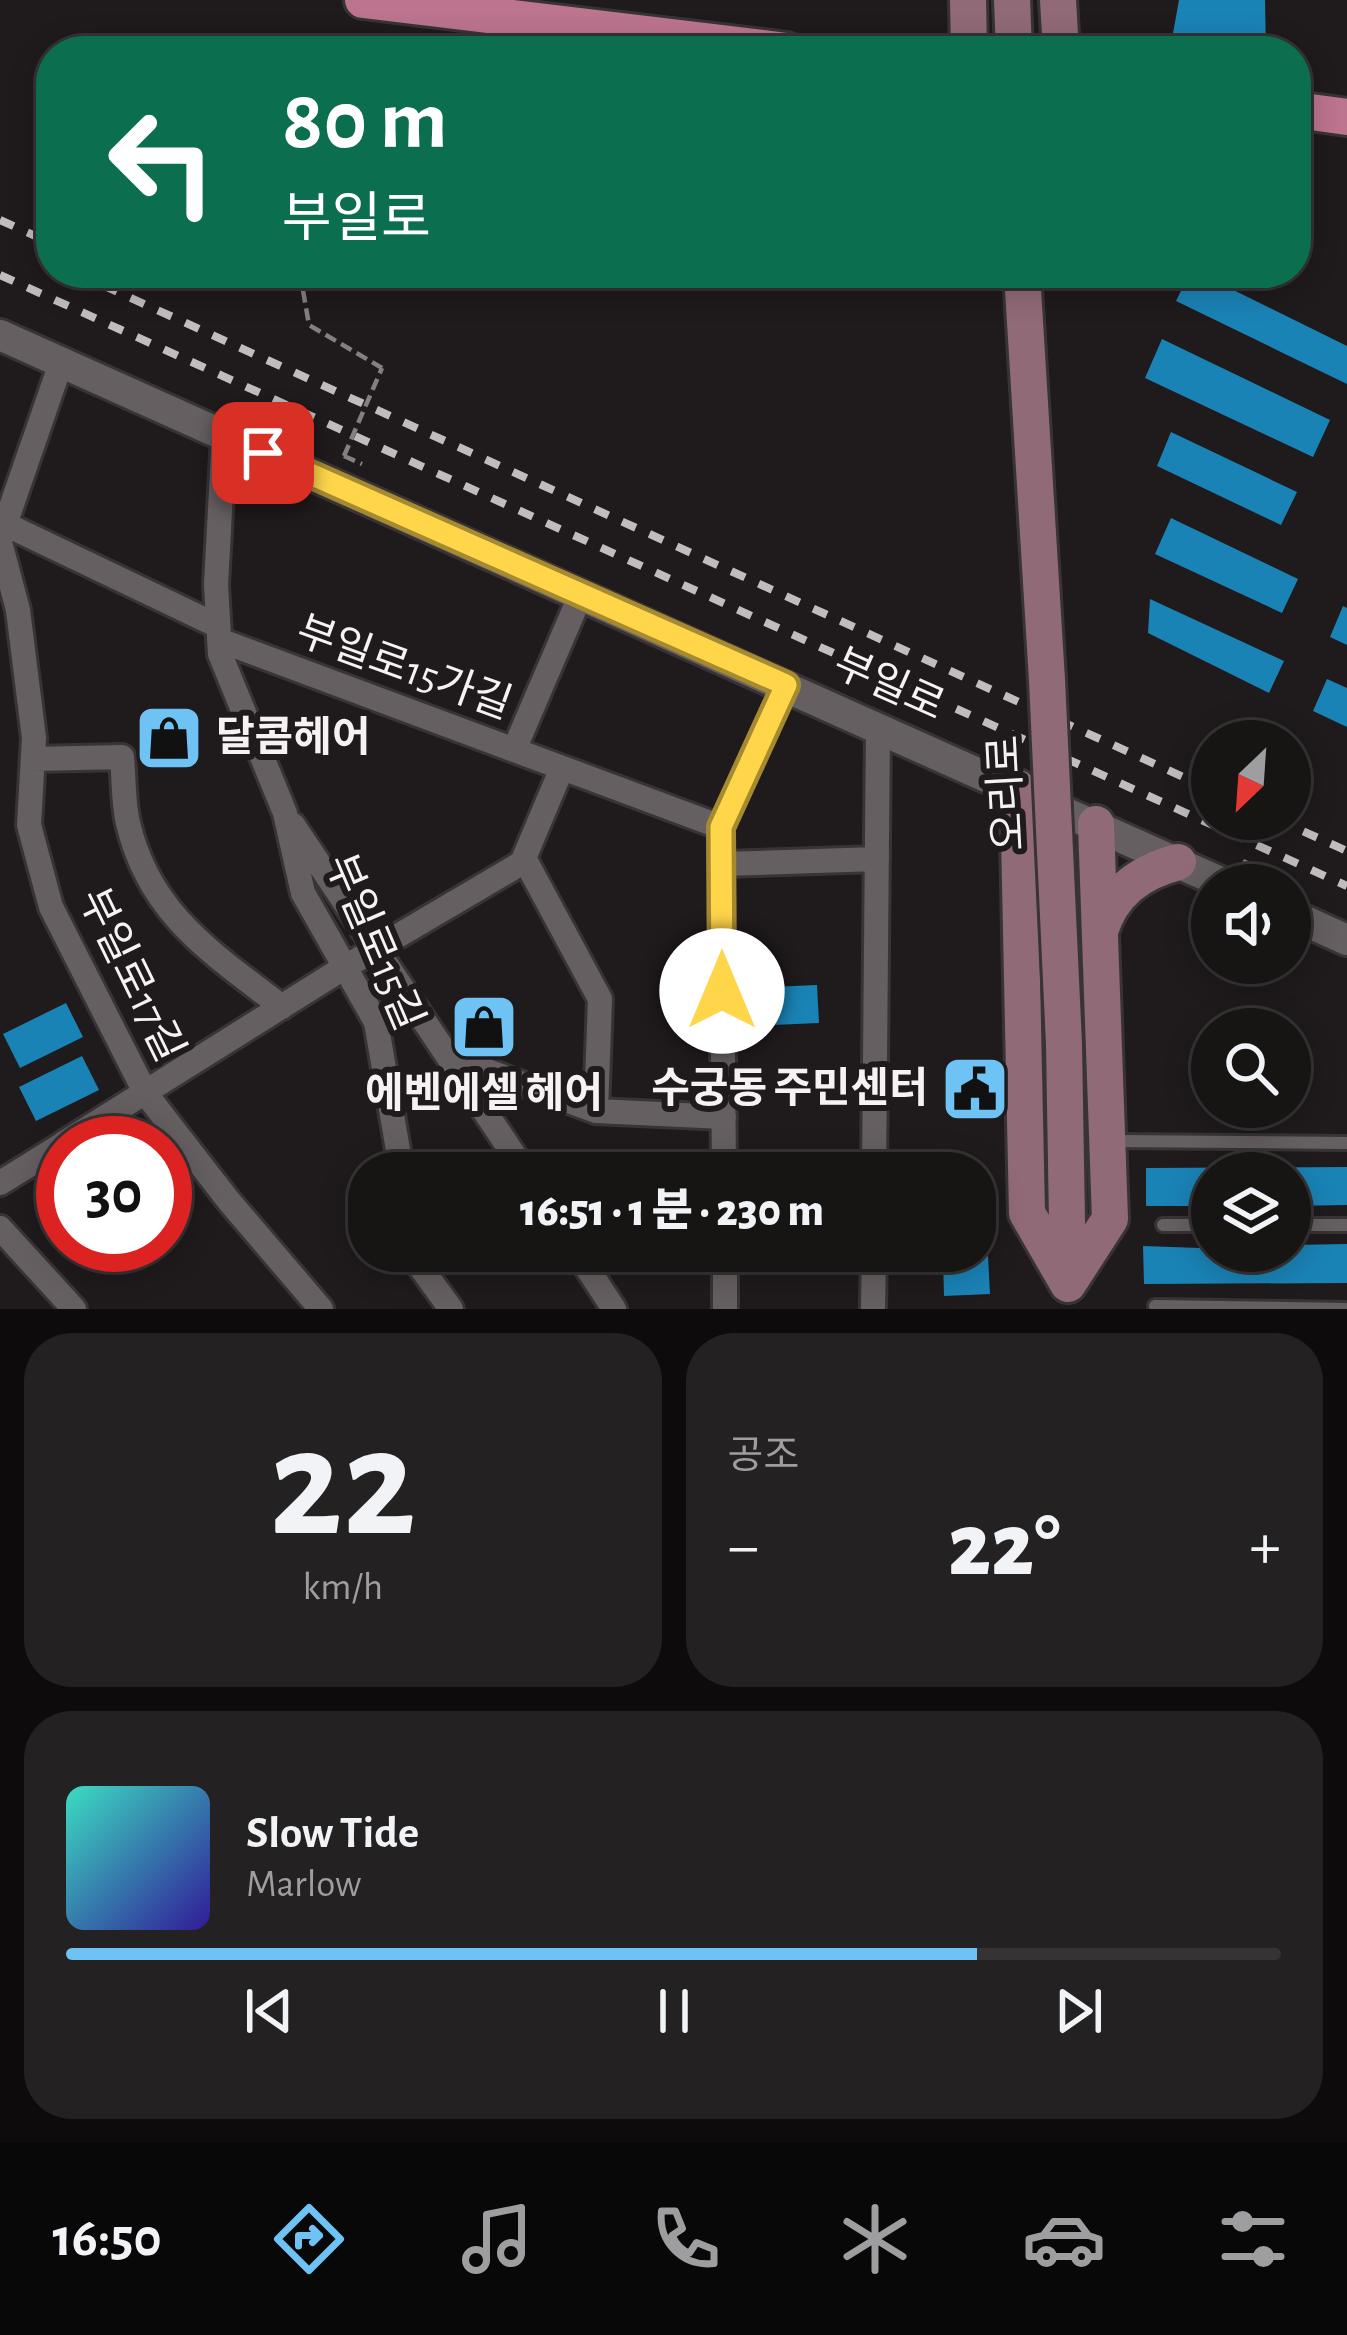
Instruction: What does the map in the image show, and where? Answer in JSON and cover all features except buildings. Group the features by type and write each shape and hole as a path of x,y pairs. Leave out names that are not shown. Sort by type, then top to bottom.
{"main road":[{"path":"363,0 475,8 678,36"},
{"path":"968,0 969,36"},
{"path":"1012,0 1013,36"},
{"path":"1058,0 1060,36"},
{"path":"1311,112 1347,117"},
{"name":"오리로","path":"1023,288 1064,1044 1068,1297"},
{"path":"1018,788 1027,1213 1068,1297"},
{"path":"1068,1297 1110,1219 1096,824"},
{"path":"1100,935 1110,907 1126,887 1178,862"},
{"path":"1022,986 1030,966 1060,949 1079,956 1102,987"}],"street":[{"name":"부일로","path":"0,335 1191,868"},
{"path":"61,363 2,535 219,633"},
{"name":"부일로15길","path":"224,435 216,585 220,654 284,813 303,893 376,1022 398,1152"},
{"name":"부일로17길","path":"2,535 18,610 34,738 29,824 51,908 146,1094 321,1309"},
{"path":"514,750 581,594"},
{"name":"부일로15가길","path":"219,633 721,827"},
{"path":"724,1152 721,827 786,685"},
{"path":"874,1152 878,726"},
{"name":"부일로17길","path":"32,760 122,757 127,823 157,899 207,950 282,1007"},
{"path":"109,1116 345,967 525,861 562,768"},
{"name":"부일로15길","path":"284,813 512,1152"},
{"path":"722,864 877,860"},
{"path":"525,861 600,999 596,1111"},
{"path":"1311,924 1347,940"},
{"name":"부일로15길","path":"452,1058 596,1111 724,1117"},
{"path":"0,1183 36,1160"},
{"path":"0,1228 74,1309"},
{"path":"424,1272 451,1309"},
{"path":"590,1272 614,1309"},
{"path":"725,1272 725,1309"},
{"path":"873,1309 874,1272"}],"lane":[{"path":"1107,1142 1347,1143"},
{"path":"1163,1225 1191,1225"},
{"path":"1311,1225 1347,1225"},
{"path":"1155,1306 1345,1309"}],"path":[{"path":"303,288 309,325 382,368 344,456"}],"railway":[{"path":"0,220 36,236"},
{"path":"0,275 1347,886"},
{"path":"109,288 1191,780"},
{"path":"1311,835 1347,851"}],"place":[{"name":"달콤헤어","path":"169,738"},
{"name":"에벤에셀 헤어","path":"484,1027"},
{"name":"수궁동 주민센터","path":"975,1089"}],"route":[{"path":"263,453 786,685 721,827 722,991"}]}
